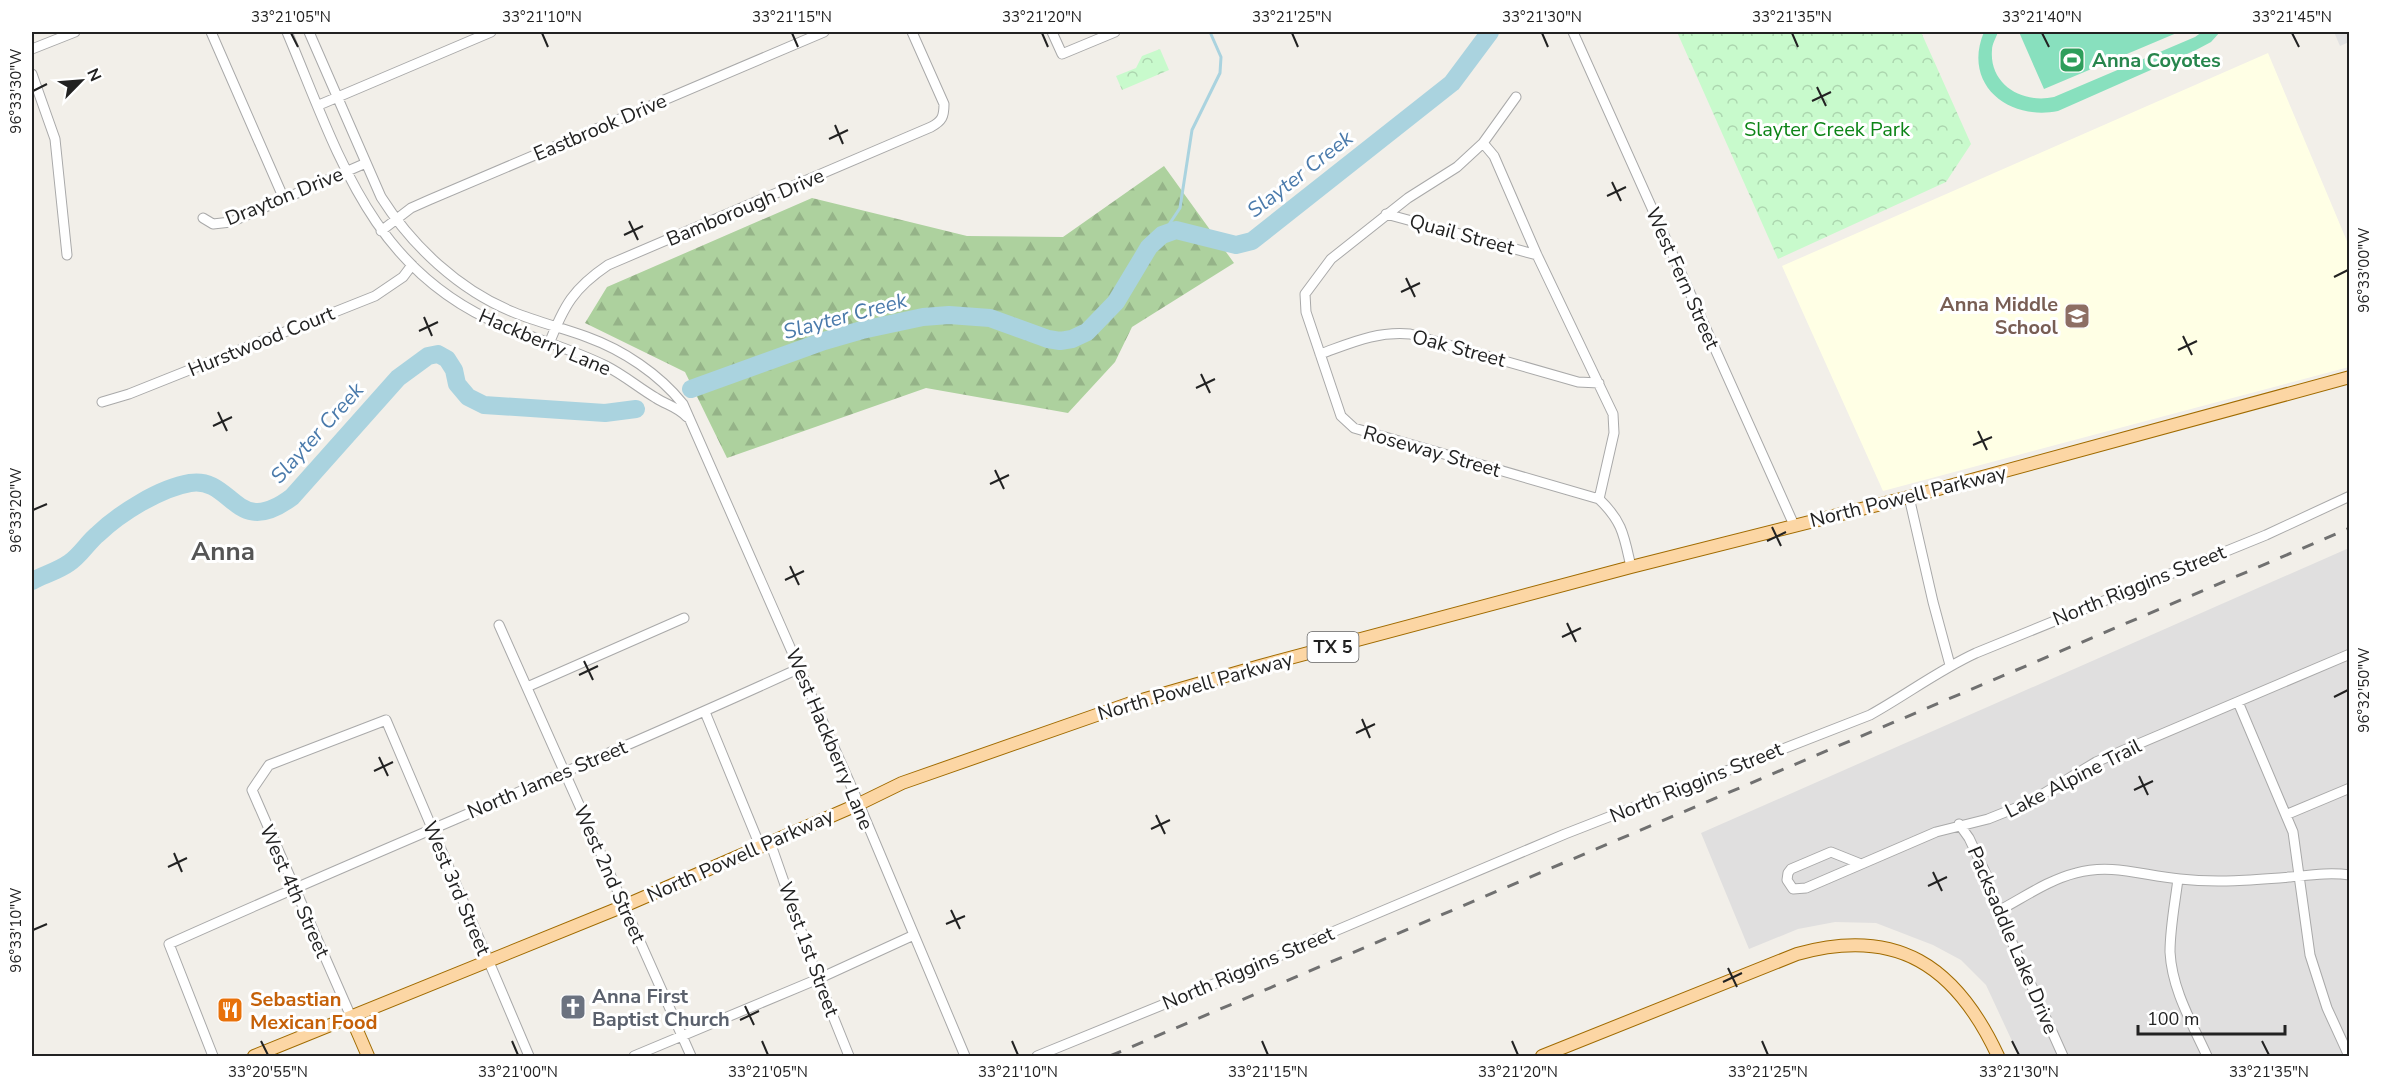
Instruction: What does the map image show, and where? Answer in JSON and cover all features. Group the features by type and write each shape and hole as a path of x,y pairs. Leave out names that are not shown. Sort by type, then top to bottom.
{"main road":[{"name":"North Powell Parkway","path":"352,1018 624,906 912,779 1128,704 1260,666 1631,567 1909,497 2349,377"},
{"path":"1542,1056 1797,954 1824,947 1855,945 1888,949 1907,955 1943,976 1977,1015 1998,1056"},
{"name":"TX 5","path":"254,1056 352,1018"},
{"name":"West 4th Street","path":"352,1018 368,1056"}],"street":[{"path":"32,49 75,32"},
{"path":"211,32 284,199"},
{"name":"Hackberry Lane","path":"287,32 364,206 381,231 412,265 445,293 470,310 609,368 657,399 677,408 692,423"},
{"name":"Hackberry Lane","path":"309,32 381,197 395,220 427,254 454,278 483,297 513,312 600,342 624,355 648,371 678,398 692,423"},
{"path":"318,105 491,32"},
{"name":"Eastbrook Drive","path":"381,231 411,208 824,32"},
{"name":"Bamborough Drive","path":"549,344 555,326 569,300 587,279 608,265 941,121 944,104 912,32"},
{"path":"1052,32 1062,54 1115,32"},
{"name":"West Fern Street","path":"1573,32 1794,525"},
{"path":"32,74 56,140 67,255"},
{"name":"Roseway Street","path":"1516,97 1483,143 1457,166 1386,214 1331,259 1305,294 1306,312 1341,416 1354,428 1599,499"},
{"path":"1483,143 1494,156 1537,255 1613,414 1614,433 1599,499 1613,512 1623,530 1631,567"},
{"name":"Drayton Drive","path":"203,218 213,224 231,222 366,163"},
{"name":"Quail Street","path":"1386,214 1537,255"},
{"name":"Hurstwood Court","path":"102,402 129,394 375,296 403,277 412,265"},
{"name":"Oak Street","path":"1320,354 1373,335 1389,332 1410,334 1578,382 1599,383"},
{"name":"West Hackberry Lane","path":"692,423 859,804 965,1056"},
{"name":"North Riggins Street","path":"1037,1056 1253,968 1565,834 1870,715 1903,697 1950,665 2266,535 2349,496"},
{"path":"1909,497 1950,665"},
{"path":"527,687 684,618"},
{"name":"West 2nd Street","path":"500,625 691,1056"},
{"name":"Lake Alpine Trail","path":"1861,864 1838,854 1826,853 1791,869 1787,880 1793,889 1800,890 1861,864 1936,832 1959,824 1988,819 2028,803 2096,762 2349,654"},
{"name":"North James Street","path":"213,1056 169,944 431,828 705,712 800,668"},
{"path":"2238,702 2288,814 2296,844 2307,938 2315,974 2327,1008 2349,1056"},
{"name":"West 1st Street","path":"705,712 765,844 849,1056"},
{"name":"West 3rd Street","path":"252,790 269,765 386,720 529,1056"},
{"path":"2288,814 2349,788"},
{"name":"West 4th Street","path":"252,790 293,888 352,1018"},
{"name":"Packsaddle Lake Drive","path":"1959,824 1969,838 1986,874 1998,911 2063,1056"},
{"path":"1998,911 2055,880 2095,869 2118,869 2178,879 2239,881 2326,874 2349,875"},
{"path":"2178,879 2170,939 2173,970 2181,1001 2207,1056"},
{"path":"634,1056 818,979 914,935"}],"shaded area":[{"path":"2334,32 2349,32 2349,42 2340,46"},
{"name":"Anna Middle School","path":"2268,53 2349,246 2349,367 1883,491 1782,266"},
{"path":"2349,548 2349,1056 2019,1056 1986,985 1961,960 1933,945 1876,923 1835,922 1798,929 1749,949 1701,833"}],"green space":[{"name":"Slayter Creek Park","path":"1677,32 1921,32 1971,144 1946,182 1778,259"},
{"path":"1984,32 1998,32 1992,48 1993,62 2002,82 2020,94 2031,98 2042,98 2054,97 2202,32 2220,32 2211,42 2196,50 2058,111 2040,113 2022,110 2007,104 1994,95 1985,82 1979,68 1979,51"},
{"name":"Anna Coyotes","path":"2019,32 2179,32 2044,89"},
{"path":"1160,49 1169,70 1122,90 1116,76 1136,68 1142,56"},
{"path":"1164,166 1234,263 1132,327 1115,362 1068,413 926,388 727,458 685,372 585,323 607,287 812,198 967,236 1063,237"}],"waterway":[{"path":"1162,235 1180,208 1192,130 1220,73 1221,57 1210,32"},
{"name":"Slayter Creek","path":"691,389 824,341 923,317 949,315 990,318 1048,339 1060,341 1072,339 1087,332 1116,302 1149,247 1162,235 1176,230 1236,245 1252,241 1452,83 1490,32"},
{"name":"Slayter Creek","path":"32,581 73,560 94,537 129,510 178,486 204,483 216,488 246,510 258,512 273,508 292,497 398,378 428,356 438,354 447,359 454,370 457,384 468,397 484,405 605,413 636,409"}],"railway":[{"path":"1110,1056 2350,528"}],"place":[{"name":"Anna Coyotes","path":"2072,60"},
{"name":"Anna Middle School","path":"2077,316"},
{"name":"Anna First Baptist Church","path":"573,1007"},
{"name":"Sebastian Mexican Food","path":"230,1010"}],"district":[{"name":"Anna","path":"223,551"}]}
